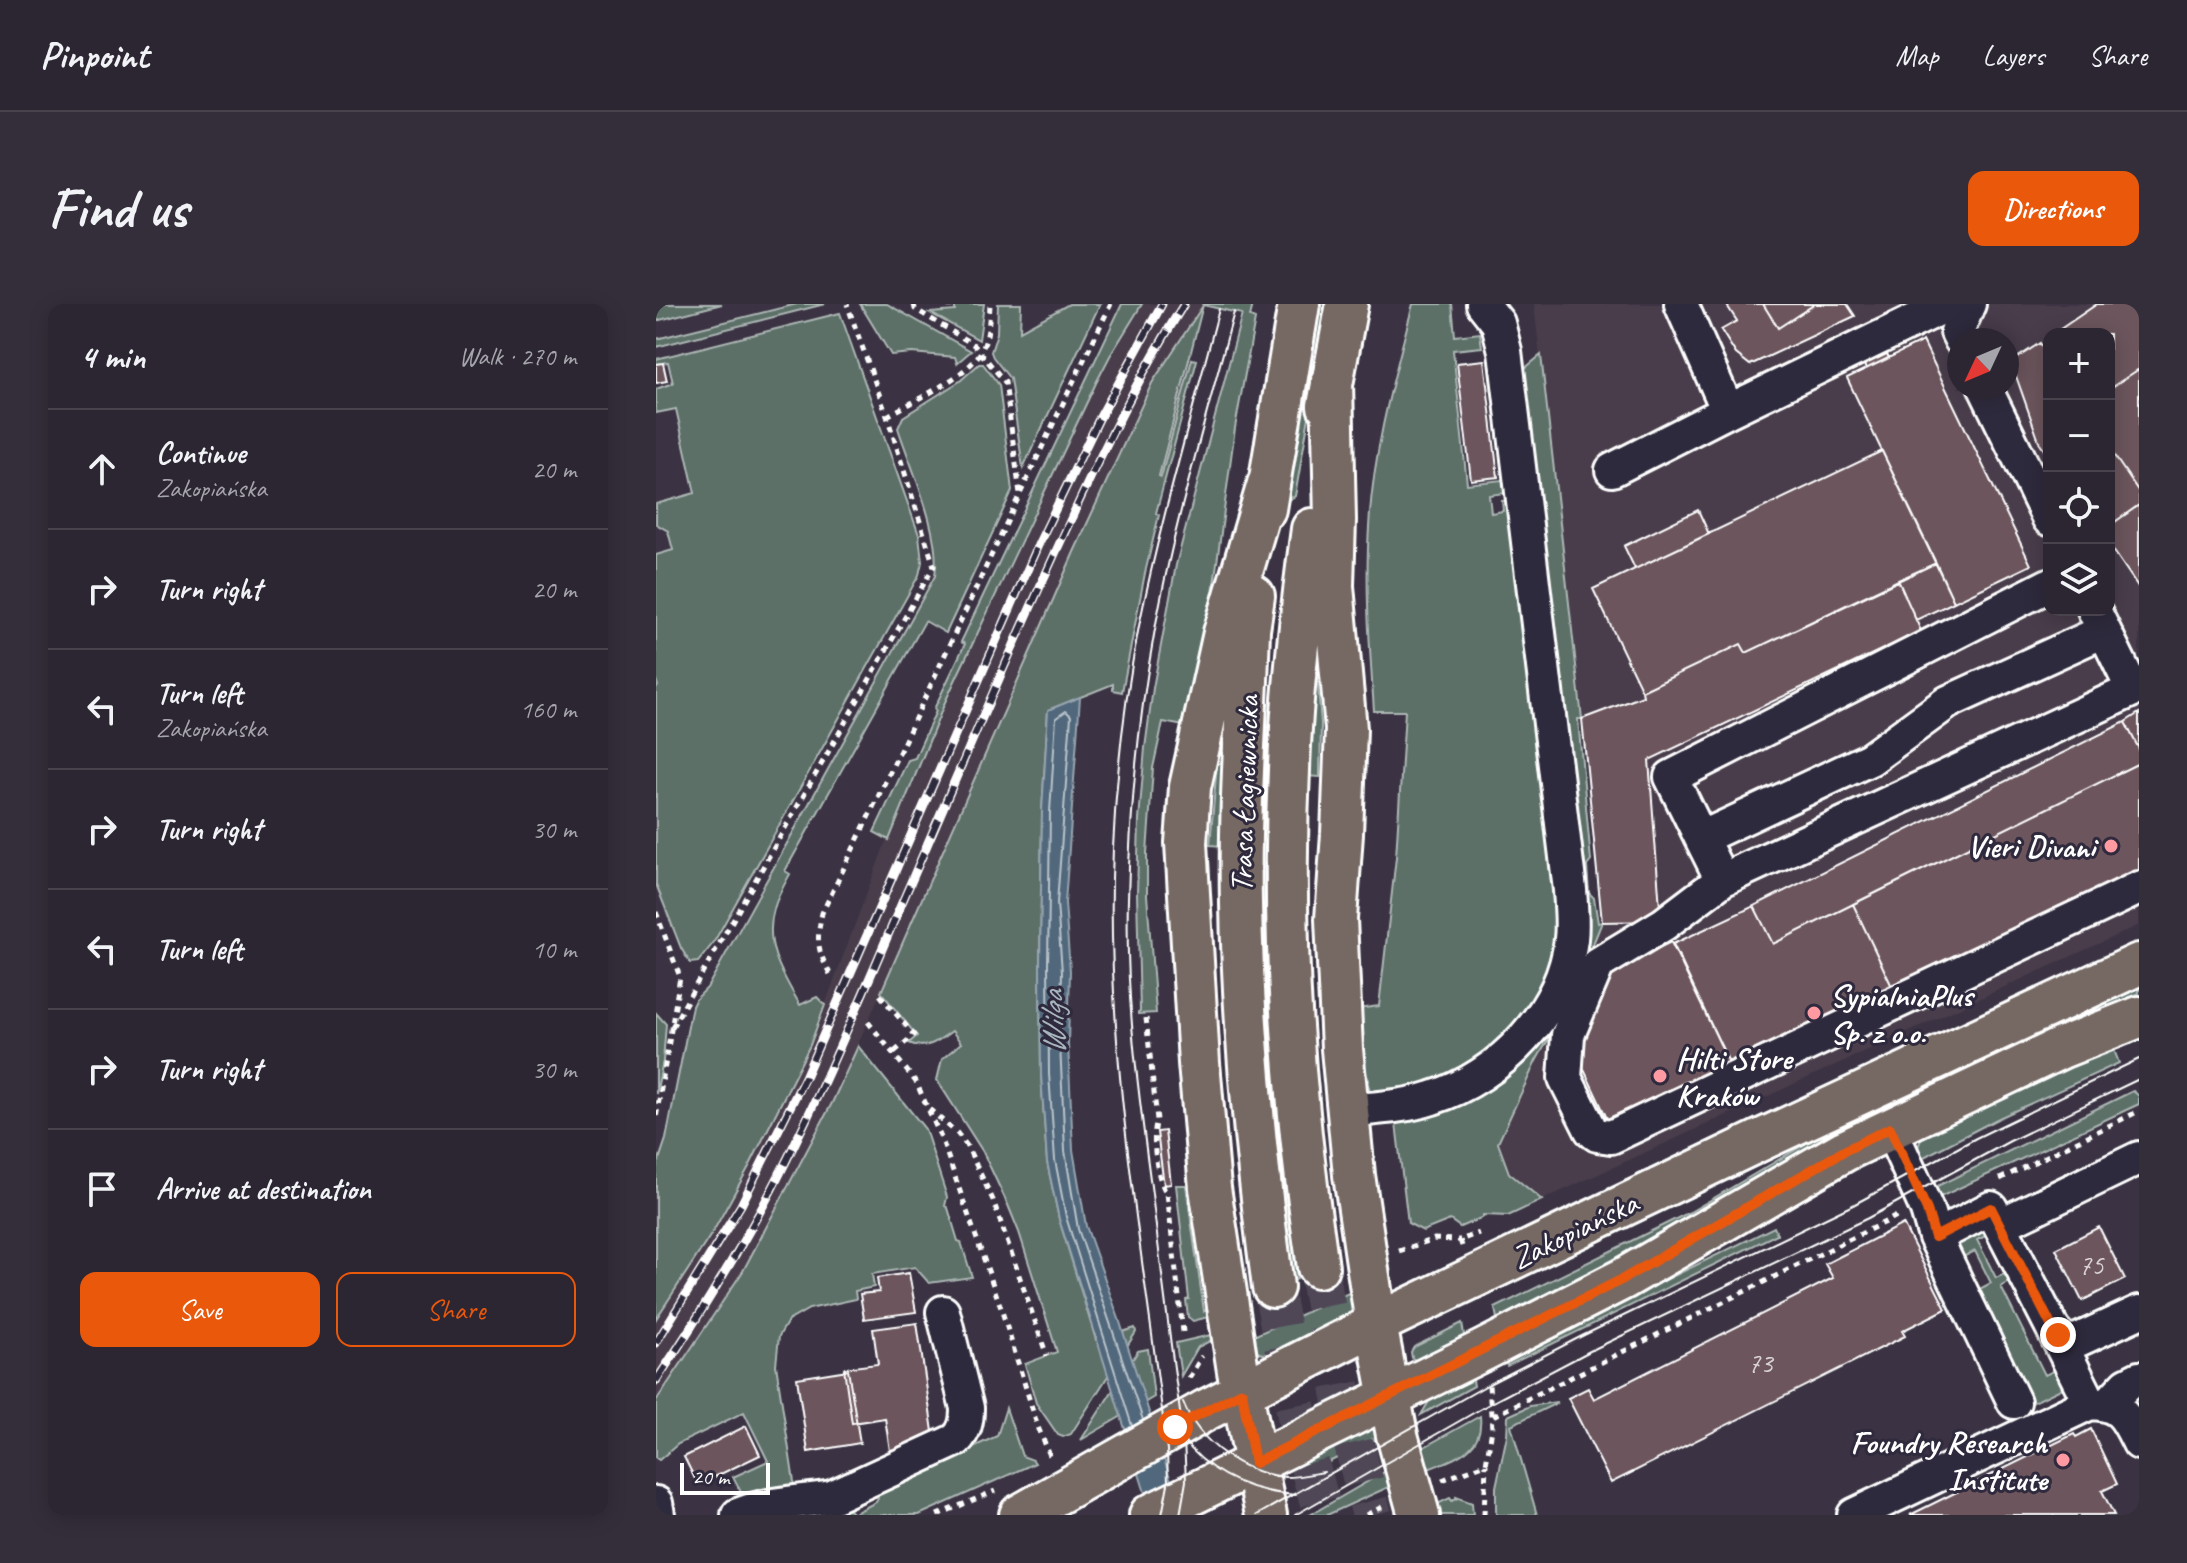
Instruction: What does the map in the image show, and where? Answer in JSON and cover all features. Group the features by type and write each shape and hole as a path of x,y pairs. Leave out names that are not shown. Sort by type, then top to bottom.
{"main road":[{"name":"Trasa Łagiewnicka","path":"1273,1287 1247,1052 1241,854 1249,630 1268,484 1299,304"},
{"name":"Trasa Łagiewnicka","path":"1318,1267 1300,1133 1289,951 1287,865 1290,744 1295,666 1332,381 1347,304"},
{"path":"1332,381 1333,586 1346,729 1336,919 1347,1111 1358,1205 1389,1397 1428,1499"},
{"path":"1266,1515 1242,1392 1205,1140 1186,829 1195,762 1224,633 1268,484"},
{"name":"Zakopiańska","path":"1020,1515 1191,1418 1376,1324 2139,964"},
{"name":"Zakopiańska","path":"1150,1515 1623,1279 1844,1151 2061,1048 2139,1017"}],"street":[{"path":"1347,1111 1433,1098 1460,1088 1494,1066 1527,1034 1545,1010 1559,982 1570,948 1570,890 1505,351 1498,323 1483,304"},
{"path":"1681,304 1728,411"},
{"path":"1612,470 1949,304"},
{"path":"1959,328 1969,304"},
{"path":"1991,400 2043,507"},
{"path":"1722,880 1671,777 2043,588"},
{"path":"1701,838 1870,759 1948,702 2099,620 2133,690 1722,880 1664,924 1598,964 1568,1035 1565,1078 1585,1122 1597,1135 1611,1137 2139,888"},
{"path":"1890,1128 2014,1402"},
{"path":"2000,1225 2139,1158"},
{"path":"1931,1224 1991,1208 2053,1329 2099,1404 2126,1417 2139,1443"},
{"path":"738,1515 769,1504 832,1497 956,1440 963,1433 967,1408 943,1312"},
{"path":"2053,1329 2063,1340 2076,1341 2139,1312"},
{"path":"1854,1515 2075,1409 2099,1404 2139,1378"},
{"path":"656,1503 658,1515"}],"path":[{"path":"672,1027 934,566 887,416 847,304"},
{"path":"905,304 965,339 981,352 1005,382 1020,495"},
{"path":"887,416 953,378 981,352 988,334 990,304"},
{"path":"830,974 816,937 822,913 1111,304"},
{"path":"656,912 680,977 656,1118"},
{"path":"880,995 914,1035 893,1053"},
{"path":"1146,1018 1157,1120 1153,1131 1161,1186 1167,1193 1183,1332"},
{"path":"868,1022 916,1082 942,1140 1000,1305 1038,1427 1055,1466"},
{"path":"927,1107 967,1146 993,1200 1047,1356"},
{"path":"1998,1179 2139,1111"},
{"path":"1493,1416 1906,1212 1931,1224"},
{"path":"1407,1248 1434,1239 1460,1240"},
{"path":"1484,1515 1486,1464 1493,1416 1488,1374"},
{"path":"1428,1499 1486,1464"}],"shaded area":[{"path":"1140,304 1253,304 1250,317 1203,305 1152,383 1074,552 832,1103 743,1271 656,1401 656,1319 714,1230 810,1045 888,836 945,702 1082,410"},
{"path":"1534,304 2139,304 2139,925 1542,1200 1509,1173 1498,1143 1536,1061 1568,1005 1602,922"}],"green space":[{"path":"656,304 722,304 656,321"},
{"path":"797,304 825,304 656,347 656,339"},
{"path":"860,304 887,304 971,351 957,363 955,357 912,353 891,355"},
{"path":"955,304 984,304 979,340 930,313 955,311"},
{"path":"998,304 1021,304 1020,331 1069,304 1100,304 1023,468 1010,379 991,352 997,333"},
{"path":"1122,304 1142,304 1096,383 945,702 889,840 874,832 908,760 915,758 965,644 961,642"},
{"path":"1253,304 1250,317 1255,319 1235,428 1210,615 1184,726 1163,722 1153,768 1147,895 1156,1013 1138,1014 1139,820 1153,688 1176,565 1242,314 1203,305"},
{"path":"1317,304 1329,304 1295,496 1288,500 1284,498"},
{"path":"1413,304 1452,304 1455,336 1480,333 1482,347 1453,350 1467,484 1511,479 1513,492 1489,495 1491,513 1503,511 1502,501 1514,500 1561,906 1555,965 1502,1048 1434,1088 1372,1095 1362,1064 1357,1009 1379,1006 1396,857 1405,711 1374,711 1368,596 1369,527 1380,442"},
{"path":"1203,306 1159,476 1192,359 1197,360 1156,513 1159,515 1122,692 1113,690 1113,684 1048,710 1042,811 1040,965 1041,1075 1047,1162 1059,1219 1096,1340 1135,1328 1136,1332 1071,1434 1063,1437 1058,1435 1036,1403 1025,1364 1057,1352 1019,1232 983,1152 937,1080 942,1059 961,1043 952,1031 926,1045 909,1043 917,1036 881,992 1074,552 1152,383"},
{"path":"840,313 919,535 922,562 919,575 714,942 698,962 690,963 656,884 656,555 673,550 668,531 656,524 656,504 695,493 676,409 656,413 656,389 673,383 668,362 656,364 656,359"},
{"path":"1541,355 1582,719 1578,719 1591,861 1587,866 1589,893 1594,898 1598,923 1602,922 1568,1005 1536,1061 1498,1143 1509,1173 1542,1200 1508,1216 1483,1215 1460,1227 1450,1220 1423,1231 1408,1223 1395,1115 1409,1114 1568,986 1518,374"},
{"path":"983,364 999,385 1012,491 946,633 925,621 785,871 790,874 777,900 771,922 776,959 800,1005 817,997 825,1005 810,1045 751,1163 714,1230 656,1319 656,1169 666,1139 692,1006 707,988 935,576 936,559 930,521 898,428 903,417 960,381"},
{"path":"1316,661 1321,723 1320,777 1305,776"},
{"path":"1266,703 1274,707 1293,1217 1289,1218 1297,1279 1292,1281 1271,1142 1257,861"},
{"path":"1223,761 1223,846 1210,845 1217,764"},
{"path":"2139,982 2139,993 1846,1130 1624,1262 1498,1324 1495,1308 1690,1212 1836,1126"},
{"path":"656,1013 666,1024 656,1094"},
{"path":"858,1046 925,1129 947,1197 945,1206 972,1277 929,1283 915,1267 872,1274 874,1287 855,1291 856,1299 809,1309 788,1321 779,1336 776,1365 794,1482 790,1489 772,1489 744,1498 733,1477 768,1461 744,1412 678,1444 659,1460 656,1458 656,1401 743,1271 832,1103"},
{"path":"2107,1049 2114,1050 2119,1063 1999,1118 1920,1159 1917,1150 1924,1131"},
{"path":"2133,1091 2139,1096 2139,1104 1938,1198 1931,1189"},
{"path":"1176,1185 1186,1185 1204,1311 1210,1310 1212,1316 1193,1321 1188,1317 1186,1300 1189,1299"},
{"path":"1987,1224 1992,1233 1977,1240 1996,1278 2011,1271 2015,1279 2001,1287 2045,1375 2060,1368 2069,1385 2030,1404 1974,1292 1991,1283 1975,1251 1957,1260 1949,1244"},
{"path":"1774,1227 1777,1234 1507,1366 1504,1359"},
{"path":"1353,1291 1354,1308 1350,1313 1269,1353 1258,1353 1252,1345 1249,1338"},
{"path":"1462,1323 1465,1341 1417,1361 1412,1358 1414,1347"},
{"path":"1215,1334 1216,1338 1198,1347 1181,1376 1176,1343"},
{"path":"1148,1349 1154,1397 1081,1440 1138,1351"},
{"path":"1472,1374 1474,1386 1421,1415 1431,1398"},
{"path":"1556,1402 1511,1425 1537,1515 1496,1515 1496,1487 1508,1416 1530,1406"},
{"path":"1006,1408 1022,1456 1035,1463 919,1515 828,1515 846,1507 853,1514 876,1502 878,1498 875,1493 997,1436"},
{"path":"1480,1416 1480,1428 1472,1446 1456,1458 1424,1471 1419,1450"},
{"path":"1368,1428 1375,1429 1382,1438 1372,1439 1325,1464 1289,1469 1289,1466"},
{"path":"1386,1471 1393,1485 1327,1515 1310,1515"},
{"path":"1456,1497 1472,1503 1473,1515 1435,1515 1433,1506"}],"water":[{"name":"Wilga","path":"1080,697 1065,903 1070,971 1068,1044 1073,1150 1086,1226 1182,1515 1152,1515 1059,1219 1047,1162 1041,1075 1040,965 1042,811 1048,710"}],"building":[{"path":"1726,304 1763,304 1778,328 1815,304 1847,304 1855,316 1750,365 1736,354 1721,330 1737,321"},
{"path":"1763,304 1815,304 1778,328"},
{"path":"2097,304 2139,304 2139,369 2115,385 2115,328 2062,328"},
{"path":"1923,341 1947,391 1947,400 1951,400 2031,565 1954,602 1847,378"},
{"path":"2040,343 2043,348 2043,448 2019,385 2019,357"},
{"path":"1886,352 1889,358 1866,369 1862,361"},
{"path":"1484,360 1498,477 1471,480 1457,363"},
{"path":"663,363 667,381 656,383 656,364"},
{"path":"2139,369 2139,492 2115,457 2115,385"},
{"path":"1882,451 1936,563 1746,653 1741,644 1642,691 1593,589"},
{"path":"2115,457 2139,492 2139,505 2115,522"},
{"path":"2139,505 2139,588 2115,553 2115,522"},
{"path":"1698,510 1709,534 1635,569 1624,546"},
{"path":"1936,563 1954,602 1916,620 1898,580"},
{"path":"1898,580 1921,631 1649,760 1661,921 1602,922 1582,719 1643,696 1642,691 1741,644 1746,653"},
{"path":"2139,713 2139,749 2125,722"},
{"path":"2125,722 2139,749 2139,763 1773,944 1754,906"},
{"path":"2139,763 2139,881 1896,995 1853,904"},
{"path":"1853,904 1896,995 1733,1071 1673,944 1754,906 1773,944"},
{"path":"1671,942 1733,1071 1612,1129 1578,1057 1604,973"},
{"path":"1165,1131 1171,1184 1164,1185 1157,1132"},
{"path":"1903,1224 1946,1309 1902,1331 1905,1336 1611,1483 1568,1398 1588,1388 1594,1399 1833,1278 1825,1264"},
{"path":"2099,1227 2125,1279 2082,1301 2056,1249"},
{"path":"909,1273 916,1312 864,1319 860,1294 879,1292 877,1278"},
{"path":"917,1323 935,1445 890,1451 885,1418 852,1423 844,1368 878,1364 873,1329"},
{"path":"848,1370 860,1443 808,1452 797,1378"},
{"path":"746,1426 760,1455 698,1485 684,1457"},
{"name":"Foundry Research Institute","path":"2091,1429 2117,1484 2102,1491 2114,1515 1910,1515 2074,1434 2076,1437"}],"tunnel":[{"path":"1318,1267 1343,1402 1372,1515"},
{"path":"1273,1287 1299,1426 1323,1515"}],"tram line":[{"path":"1162,1515 1168,1484 1167,1450 1128,1150 1114,999 1113,848 1122,736 1139,626 1219,309"},
{"path":"1180,1515 1186,1481 1184,1440 1134,1047 1129,973 1129,866 1139,734 1154,635 1180,513 1234,312"},
{"path":"1257,1515 1489,1384 1853,1205 1976,1138 2139,1059"},
{"path":"1295,1515 1491,1403 1590,1351 1868,1218 2010,1141 2139,1079"},
{"path":"1183,1402 1190,1417 1211,1443 1239,1463 1270,1475 1286,1477 1324,1472"},
{"path":"1182,1438 1218,1472 1263,1490 1296,1495"}],"railway":[{"path":"656,1343 741,1205 805,1077 1039,543 1099,419 1162,304"},
{"path":"656,1381 738,1251 798,1136 1064,533 1121,416 1184,304"}],"place":[{"name":"Vieri Divani","path":"2111,846"},
{"name":"SypialniaPlus Sp. z o.o.","path":"1814,1013"},
{"name":"Hilti Store Kraków","path":"1660,1076"},
{"name":"Foundry Research Institute","path":"2063,1460"}],"route":[{"path":"1175,1427 1242,1392 1255,1463 1623,1279 1844,1151 1890,1128 1927,1210 1935,1237 1991,1208 2058,1335"}]}
